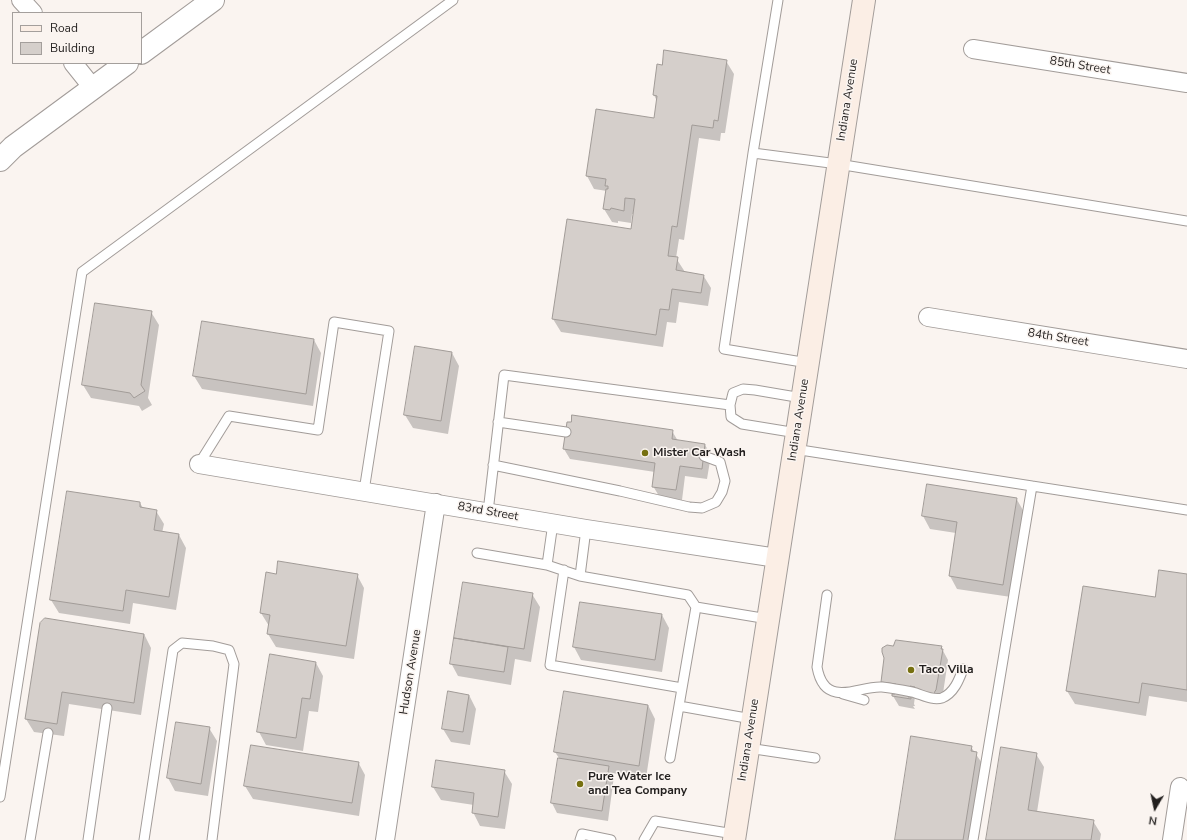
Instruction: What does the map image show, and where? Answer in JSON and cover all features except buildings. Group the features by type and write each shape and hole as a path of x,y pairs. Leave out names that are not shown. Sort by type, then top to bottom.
{"main road":[{"name":"Indiana Avenue","path":"734,837 864,0"}],"street":[{"path":"21,0 32,12"},
{"path":"142,52 213,0"},
{"name":"85th Street","path":"973,49 1187,83"},
{"path":"74,64 93,88"},
{"path":"0,160 13,147 126,64"},
{"name":"84th Street","path":"928,317 1187,359"},
{"name":"83rd Street","path":"199,464 586,529 777,558"},
{"name":"Hudson Avenue","path":"385,840 436,503"},
{"path":"1172,840 1180,787"}],"lane":[{"path":"0,797 82,272 453,0"},
{"path":"778,0 753,153 724,349 808,362"},
{"path":"753,153 838,164 1187,221"},
{"path":"199,464 229,416 318,430 334,322 389,331 364,492"},
{"path":"488,512 504,375 730,405"},
{"path":"802,398 742,389 733,393 730,405 731,417 742,424 796,441 1032,486 1187,510"},
{"path":"498,422 566,432"},
{"path":"493,465 689,507 702,508 716,502 722,492 725,481 720,462 704,456"},
{"path":"973,840 1032,486"},
{"path":"547,565 553,523"},
{"path":"580,576 586,529"},
{"path":"476,554 547,565 580,576 688,595 696,607 670,758"},
{"path":"564,570 550,665 682,688"},
{"path":"827,595 817,667 818,676 826,687 836,692 864,700"},
{"path":"696,607 768,619"},
{"path":"144,840 173,650 182,643 213,646 229,650 234,664 212,840"},
{"path":"836,692 852,691 868,687 881,687 912,692 926,697 942,698 954,689 963,669"},
{"path":"679,706 752,719"},
{"path":"88,840 107,708"},
{"path":"30,840 48,733"},
{"path":"748,748 815,758"},
{"path":"644,840 655,821 734,837"},
{"path":"580,840 582,834 611,840"}],"place":[{"name":"Mister Car Wash","path":"645,453"},
{"name":"Taco Villa","path":"911,670"},
{"name":"Pure Water Ice and Tea Company","path":"580,784"}]}
